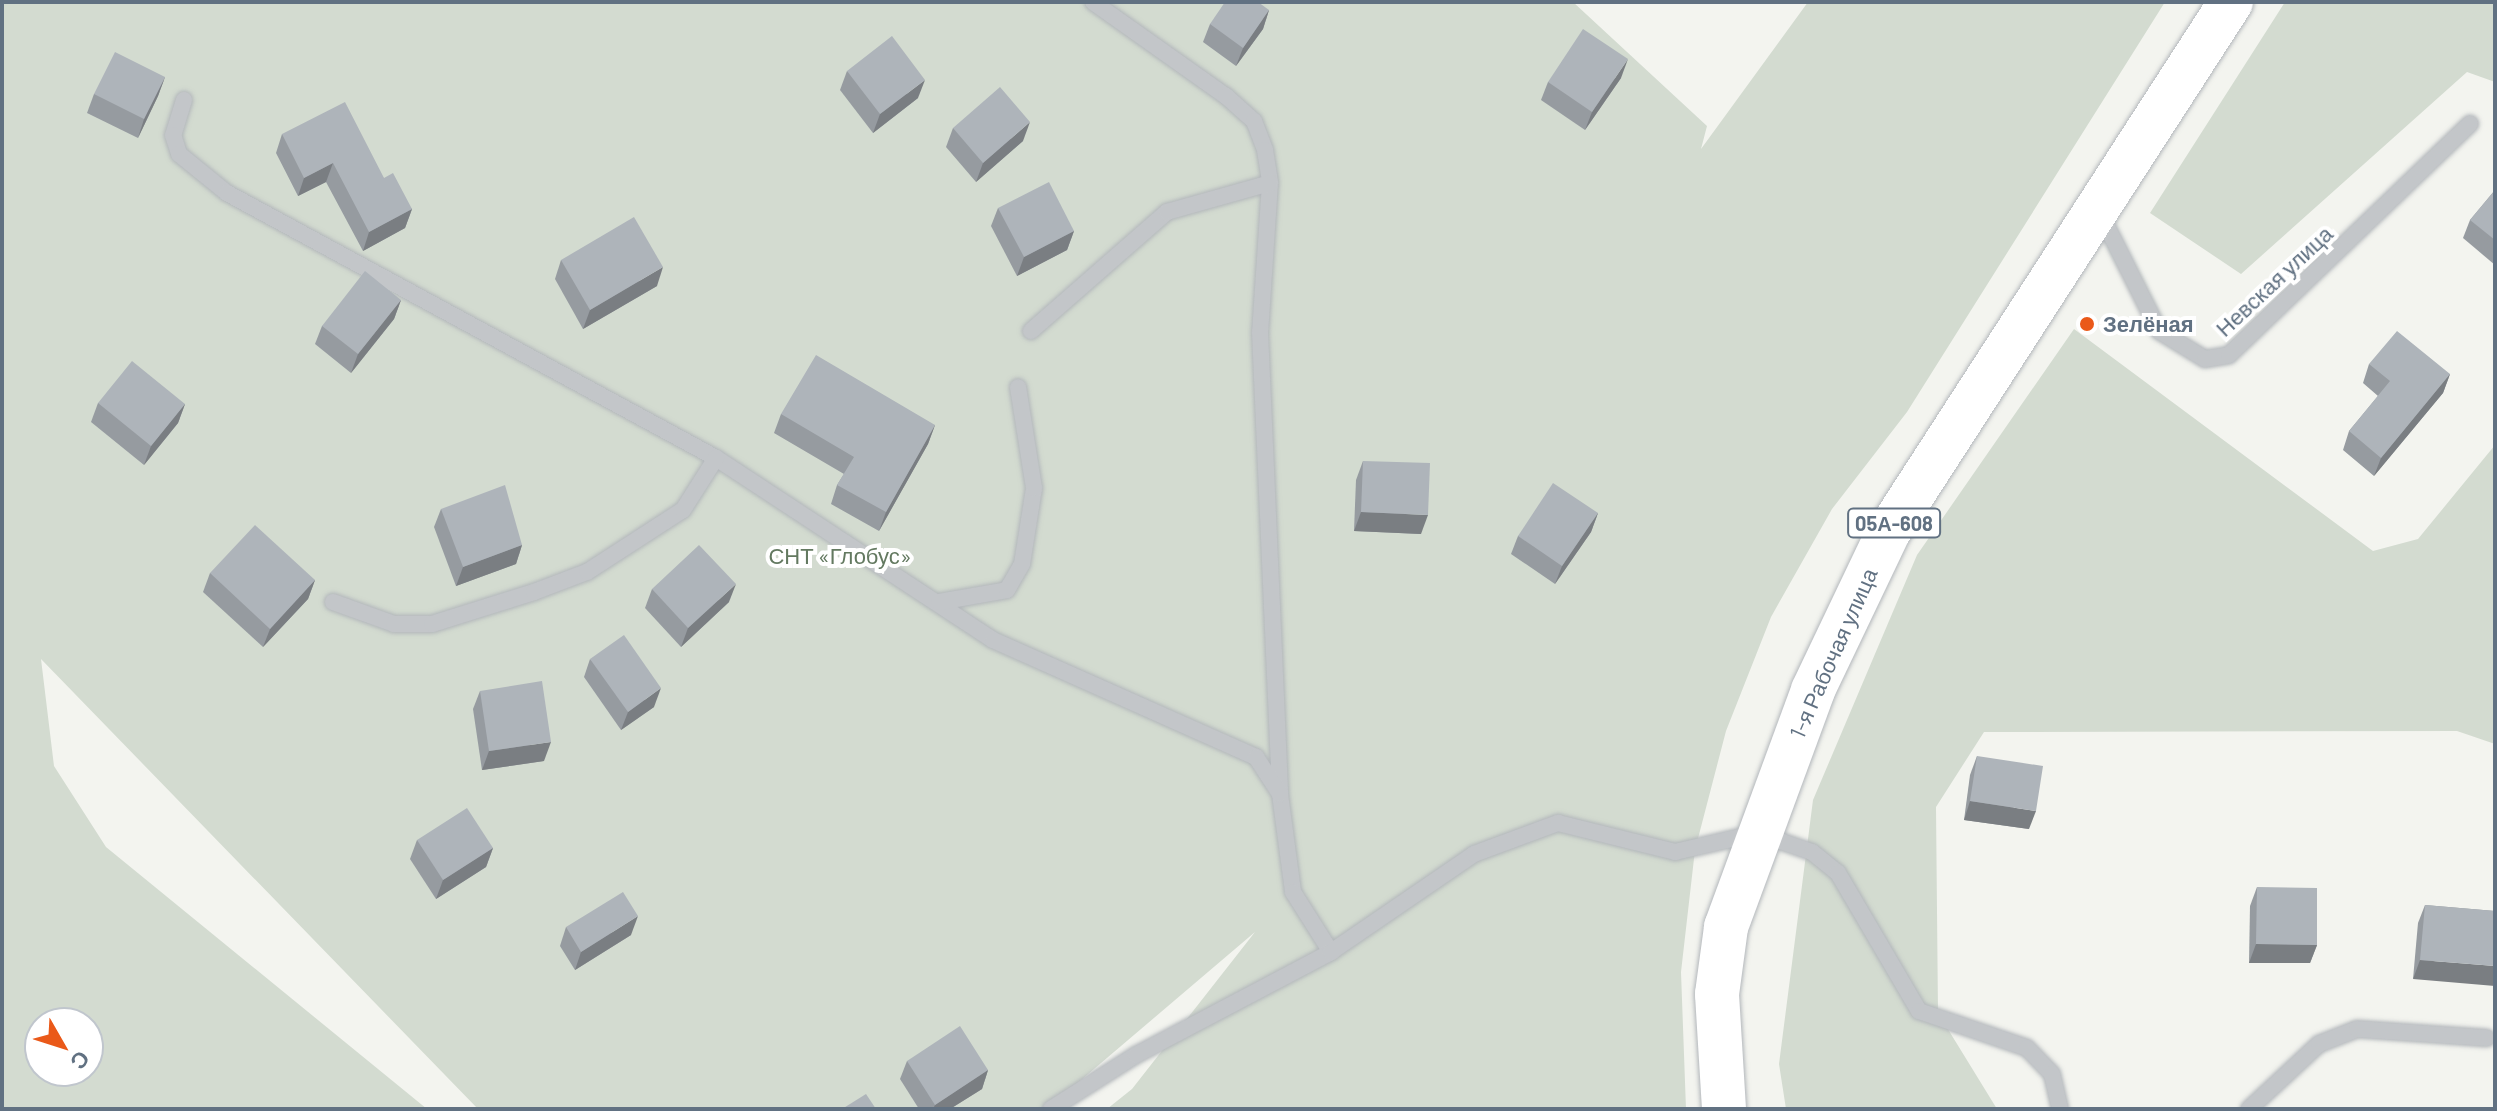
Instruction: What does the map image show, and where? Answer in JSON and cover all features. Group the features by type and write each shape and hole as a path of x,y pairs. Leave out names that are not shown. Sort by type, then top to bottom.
{"main road":[{"name":"1-я Рабочая улица","path":"1724,1109 1717,994 1726,927 1757,833 1813,690 1889,531 2231,2"}],"lane":[{"path":"1093,2 1174,54 1254,121 1270,183 1260,332 1280,794 1293,892 1331,952"},
{"path":"184,100 173,135 179,154 227,193 716,458 1024,656 1256,757 1280,794"},
{"name":"Невская улица","path":"2098,209 2159,331 2205,359 2229,355 2470,124"},
{"path":"1031,331 1167,212 1270,183"},
{"path":"939,602 1007,590 1022,564 1034,488 1018,387"},
{"path":"333,602 394,624 432,624 534,592 587,572 683,510 716,458"},
{"path":"1051,1109 1136,1055 1331,952 1474,854 1543,825 1579,827 1675,852 1757,833 1812,852 1838,873 1919,1011 2027,1048 2052,1074 2060,1109"},
{"path":"2249,1109 2319,1044 2357,1029 2487,1038"}],"green space":[{"name":"СНТ «Глобус»","path":"2,2 1573,2 1707,126 1701,149 1808,2 2165,2 1907,412 1832,509 1771,617 1726,731 1695,850 1681,972 1686,1109 1107,1109 1132,1089 1255,932 1047,1109 478,1109 41,659 54,766 106,847 427,1109 2,1109"},
{"path":"2285,2 2495,2 2495,82 2467,72 2241,274 2150,213"},
{"path":"2074,329 2373,551 2418,539 2495,445 2495,744 2457,731 1984,732 1936,807 1938,1013 1997,1109 1786,1109 1779,1064 1813,800 1917,555"}],"building":[{"path":"1225,2 1258,2 1269,10 1243,48 1210,24"},
{"path":"1583,29 1628,59 1592,112 1548,82"},
{"path":"892,36 925,80 880,114 847,71"},
{"path":"115,52 165,77 144,119 94,94"},
{"path":"1000,87 1030,122 983,163 953,128"},
{"path":"345,102 384,178 393,173 412,209 369,232 333,163 304,178 282,134"},
{"path":"1049,182 1074,231 1024,257 998,208"},
{"path":"2495,190 2495,240 2470,220"},
{"path":"634,217 663,267 590,310 561,260"},
{"path":"365,271 401,300 358,354 322,326"},
{"path":"2397,331 2450,374 2381,458 2349,431 2390,381 2369,364"},
{"path":"816,355 935,425 886,512 837,485 854,457 781,414"},
{"path":"132,361 185,404 151,446 98,403"},
{"path":"1363,461 1430,463 1428,515 1361,512"},
{"path":"1553,483 1598,513 1562,566 1518,536"},
{"path":"505,485 522,545 463,567 441,509"},
{"path":"255,525 315,580 270,629 210,573"},
{"path":"699,545 736,584 688,628 652,589"},
{"path":"624,635 661,688 628,712 590,659"},
{"path":"542,681 551,742 489,751 480,691"},
{"path":"1977,756 2043,766 2036,811 1970,801"},
{"path":"467,808 493,848 443,880 417,840"},
{"path":"2257,887 2317,888 2317,945 2256,944"},
{"path":"623,892 638,916 581,952 566,927"},
{"path":"2425,905 2495,911 2495,966 2420,960"},
{"path":"960,1026 988,1070 935,1105 907,1061"},
{"path":"866,1094 876,1109 842,1109"}],"place":[{"name":"Зелёная","path":"2087,324"}]}
